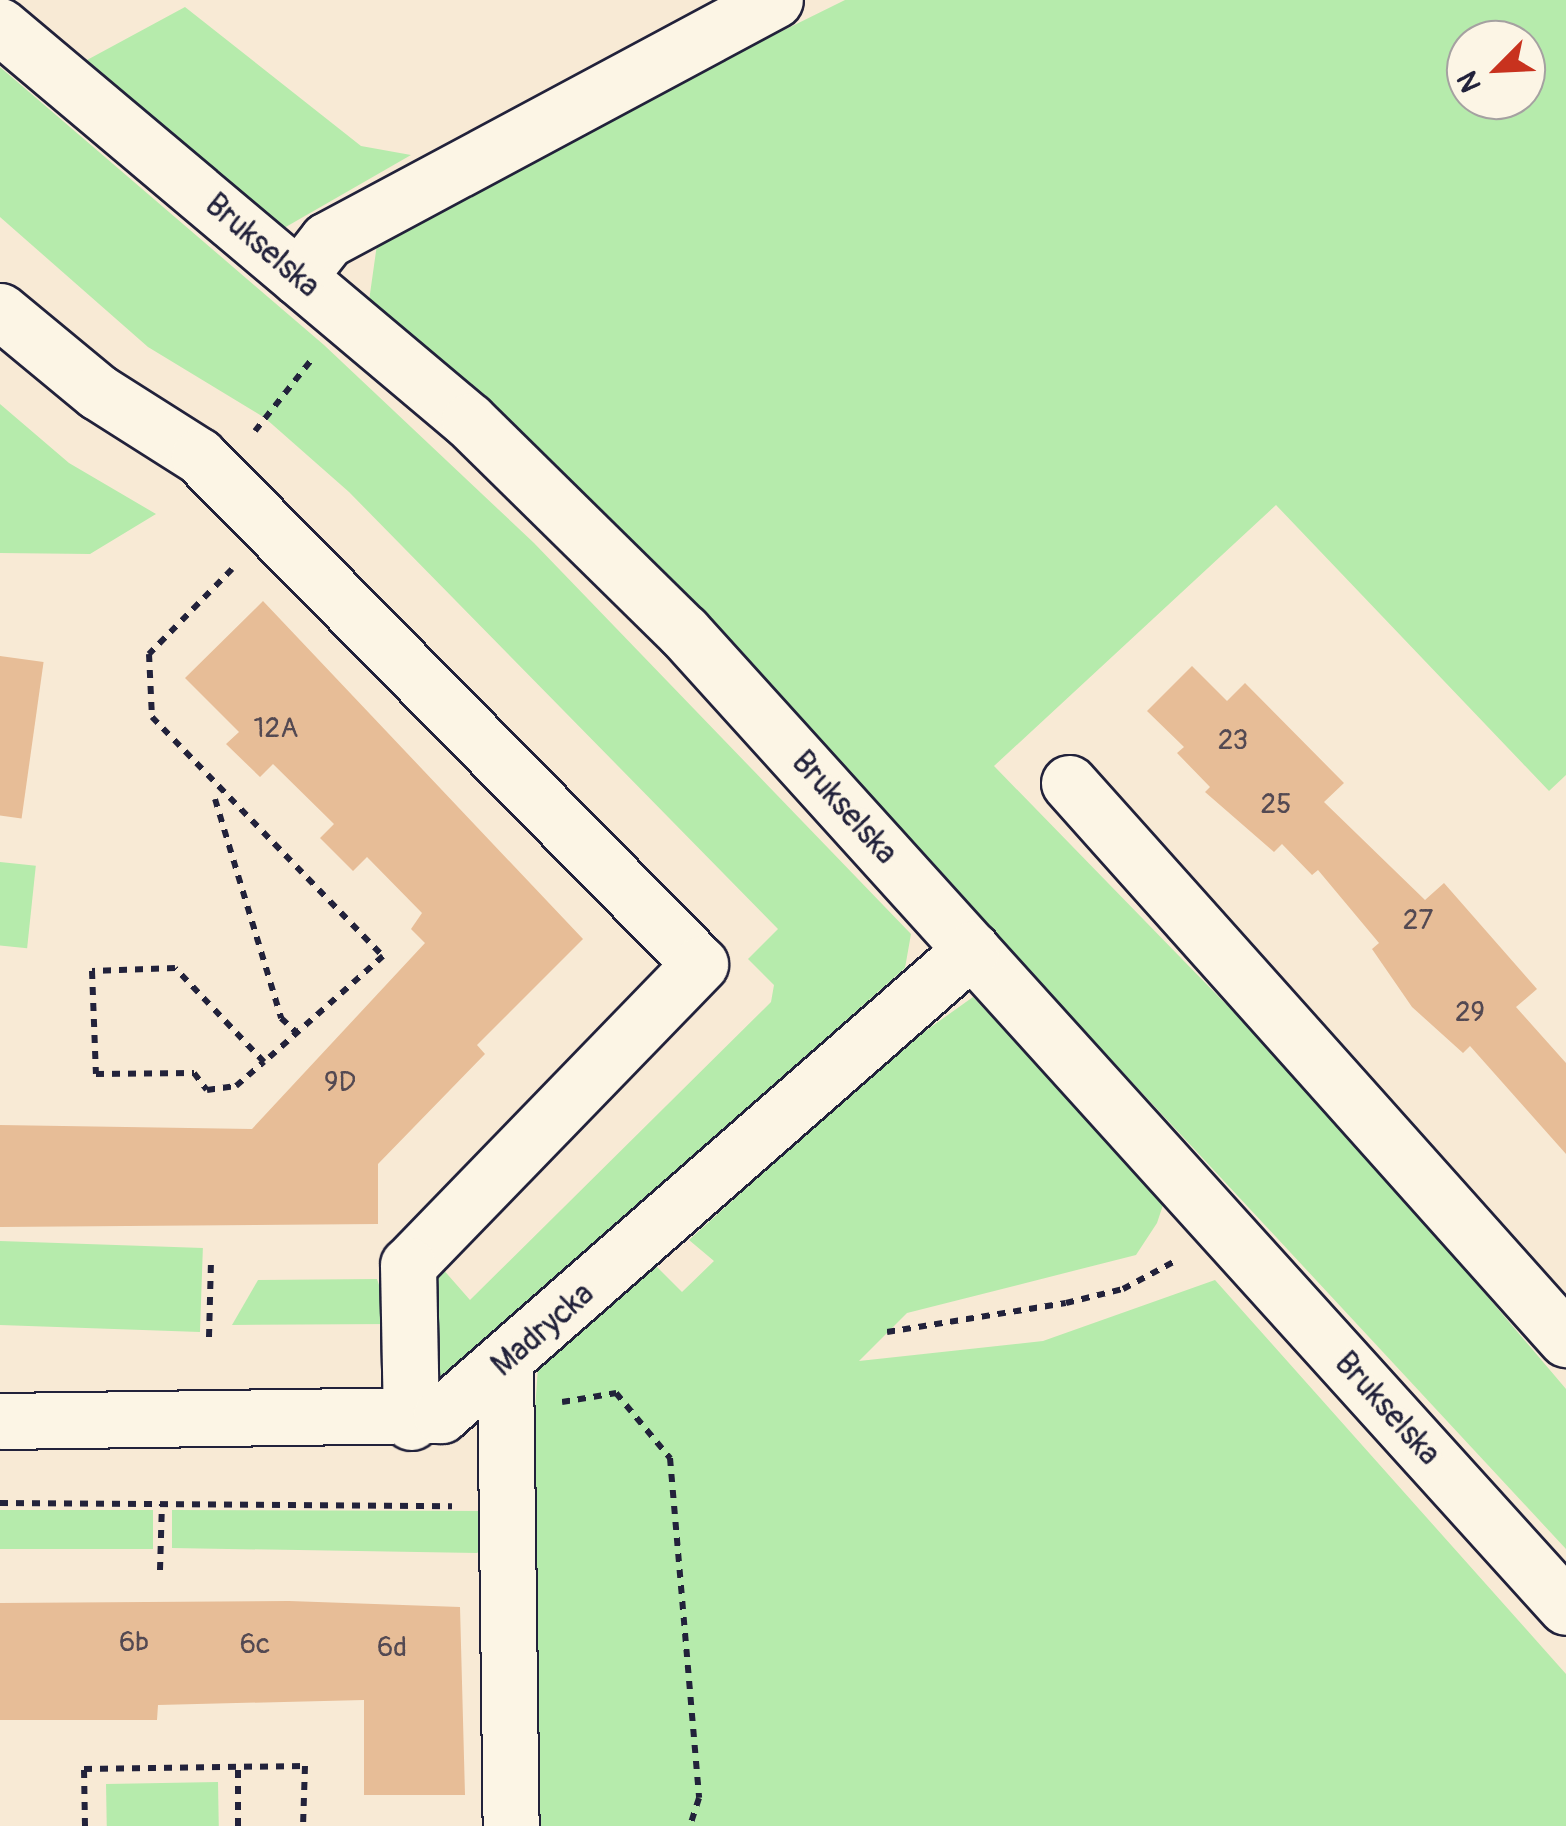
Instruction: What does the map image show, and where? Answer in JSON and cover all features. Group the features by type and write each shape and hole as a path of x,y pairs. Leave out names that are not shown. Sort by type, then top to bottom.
{"street":[{"path":"298,277 326,240 775,0"},
{"name":"Brukselska","path":"0,26 61,71 344,318 469,421 682,631 1566,1606"},
{"path":"0,311 220,475 700,964 408,1265 411,1422"},
{"path":"1069,782 1566,1339"},
{"name":"Madrycka","path":"0,1420 411,1422 506,1388 972,949"},
{"path":"506,1388 511,1826"}],"path":[{"path":"220,475 344,318"},
{"path":"264,1062 175,968 92,971 96,1074 194,1074 207,1090 236,1086 264,1062 297,1033 383,956 152,717 149,654 272,527"},
{"path":"215,799 281,1018 297,1033"},
{"path":"887,1332 1123,1289 1176,1262 1219,1223"},
{"path":"209,1337 211,1262"},
{"path":"506,1388 616,1394 670,1458 699,1798 690,1826"},
{"path":"0,1502 508,1507"},
{"path":"160,1570 162,1504"},
{"path":"84,1826 84,1769 305,1766 303,1826"},
{"path":"238,1767 238,1826"}],"green space":[{"path":"845,0 1566,0 1566,775 1549,791 1276,505 994,766 1330,1111 1566,1389 1566,1549 631,543 369,301 379,230"},
{"path":"185,7 361,146 411,155 284,228 87,60"},
{"path":"0,67 324,345 534,543 911,934 905,968 439,1380 434,1259 470,1300 771,1002 774,985 748,959 778,929 349,492 265,418 148,347 0,217"},
{"path":"0,404 69,463 156,514 90,554 0,553"},
{"path":"0,862 36,866 27,948 0,945"},
{"path":"973,997 1164,1202 1157,1223 1136,1255 907,1313 859,1361 1043,1341 1215,1280 1566,1674 1566,1826 535,1826 537,1556 529,1496 538,1367 654,1264 682,1292 714,1261 689,1240 896,1052"},
{"path":"0,1241 203,1248 200,1332 0,1325"},
{"path":"377,1279 392,1324 232,1325 258,1280"},
{"path":"0,1510 153,1510 153,1549 0,1549"},
{"path":"172,1510 487,1511 489,1545 477,1553 172,1548"},
{"path":"218,1782 219,1826 107,1826 106,1784"}],"building":[{"path":"263,601 583,939 477,1045 485,1054 378,1164 378,1224 0,1227 0,1125 252,1129 425,943 411,929 422,913 367,857 353,871 320,838 334,824 273,764 260,777 226,744 239,732 185,678"},
{"path":"0,656 44,662 22,819 0,816"},
{"path":"1192,666 1227,701 1245,683 1344,783 1324,802 1425,900 1444,883 1537,989 1516,1007 1566,1063 1566,1154 1470,1046 1463,1053 1412,1007 1372,949 1379,943 1318,870 1312,875 1282,844 1274,852 1205,792 1210,787 1177,753 1184,747 1147,711"},
{"path":"289,1601 460,1607 465,1795 364,1795 364,1700 158,1705 157,1720 0,1720 0,1603"}]}
